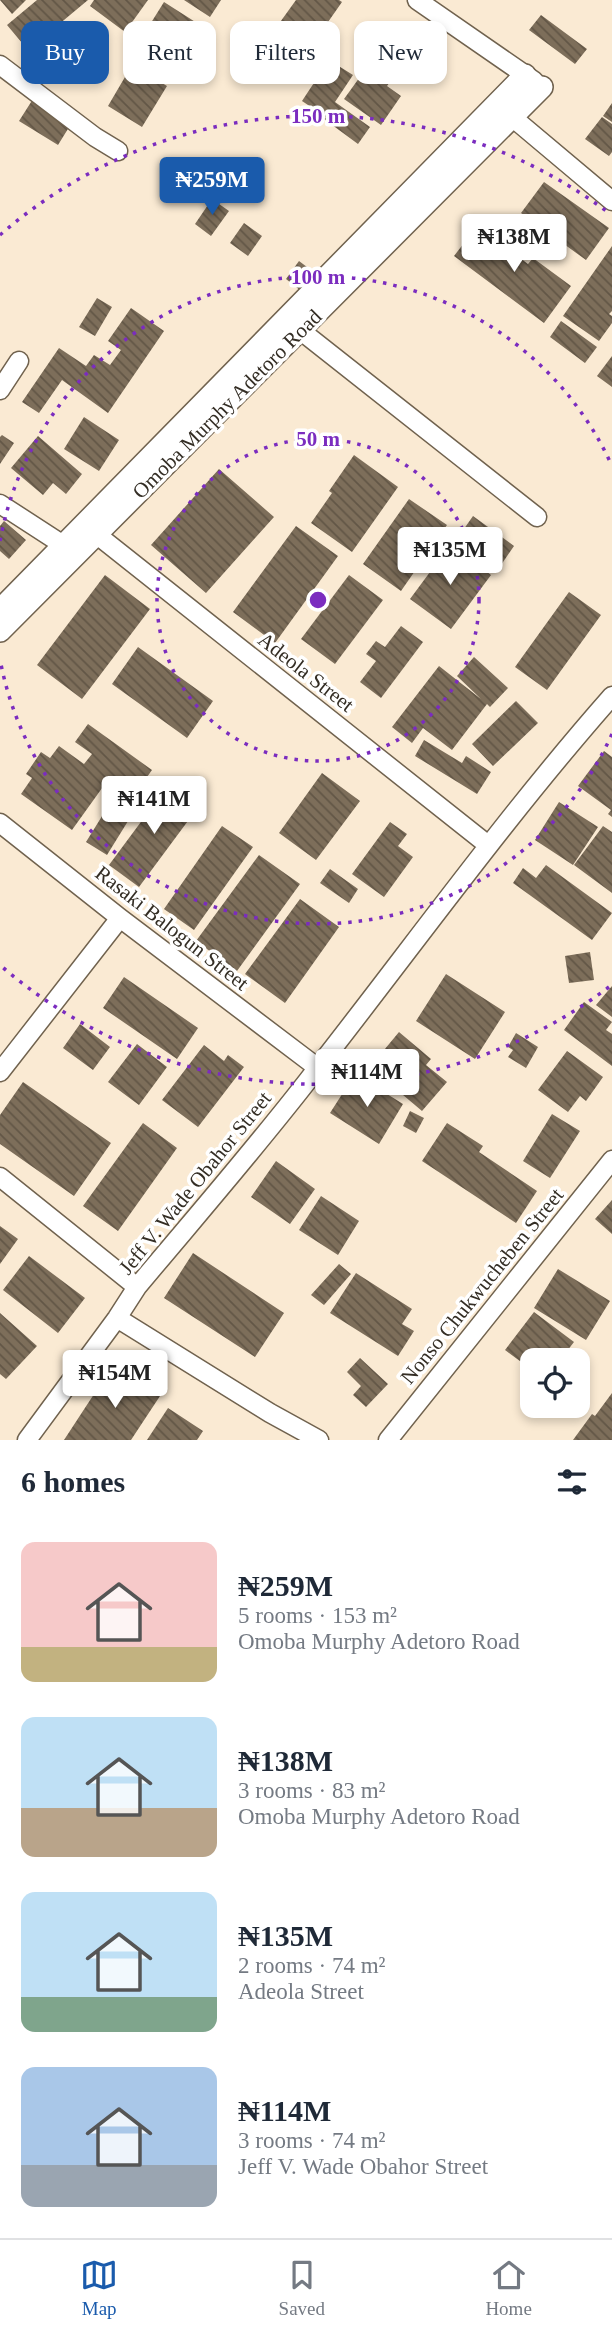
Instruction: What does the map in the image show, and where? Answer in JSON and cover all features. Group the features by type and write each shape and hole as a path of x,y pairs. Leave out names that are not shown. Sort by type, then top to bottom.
{"street":[{"path":"418,0 534,81"},
{"path":"0,65 95,137 118,151"},
{"name":"Omoba Murphy Adetoro Road","path":"0,610 70,550 96,534 512,117 534,81"},
{"name":"Omoba Murphy Adetoro Road","path":"0,631 70,550 534,81"},
{"path":"512,117 612,201"},
{"path":"300,330 537,517"},
{"path":"0,390 19,361"},
{"path":"0,504 70,550"},
{"name":"Adeola Street","path":"96,534 488,845"},
{"name":"Jeff V. Wade Obahor Street","path":"27,1440 137,1287 318,1068 488,845 555,761 612,696"},
{"name":"Rasaki Balogun Street","path":"0,822 120,918 318,1068"},
{"path":"0,1072 120,918"},
{"name":"Nonso Chukwucheben Street","path":"388,1440 612,1160"},
{"path":"0,1177 137,1287"},
{"path":"117,1318 270,1413 319,1440"}],"building":[{"path":"0,0 26,0 12,14"},
{"path":"37,0 88,0 63,21 21,21 21,42 7,25"},
{"path":"94,0 148,0 133,21 123,21 123,31 90,6"},
{"path":"184,0 221,0 210,17"},
{"path":"296,0 342,2 329,21 281,21"},
{"path":"164,2 194,21 152,21"},
{"path":"541,15 587,49 575,64 529,30"},
{"path":"340,67 353,75 335,102 370,127 358,144 302,101 313,84 340,84"},
{"path":"123,80 123,84 167,86 142,127 108,106"},
{"path":"355,84 388,84 387,86 401,96 381,125 344,99"},
{"path":"33,99 71,124 58,145 19,121"},
{"path":"612,103 612,122 603,116"},
{"path":"602,117 612,124 612,152 609,156 585,139"},
{"path":"544,182 609,228 586,260 521,213"},
{"path":"212,199 229,211 211,236 195,224"},
{"path":"244,223 262,236 248,256 230,243"},
{"path":"477,226 528,264 533,258 571,286 544,323 454,256"},
{"path":"612,246 612,311 609,314 612,316 612,323 599,341 563,316"},
{"path":"299,261 315,273 301,291 286,279"},
{"path":"97,298 112,307 95,336 79,327"},
{"path":"131,308 164,331 108,413 62,380 39,413 22,402 59,348 86,366 94,355 110,365 121,350 108,341"},
{"path":"561,321 597,347 585,363 550,337"},
{"path":"612,356 612,387 597,376"},
{"path":"84,417 119,440 99,471 64,449"},
{"path":"2,435 14,443 0,464 0,437"},
{"path":"38,436 82,474 66,494 53,483 43,495 11,468"},
{"path":"354,455 398,487 352,552 311,523"},
{"path":"219,469 274,517 206,593 151,545"},
{"path":"409,499 447,525 401,591 363,564"},
{"path":"473,516 514,546 501,565 459,536"},
{"path":"4,521 26,540 9,559 0,551 0,526"},
{"path":"296,526 338,556 275,643 233,612"},
{"path":"450,545 491,575 451,629 410,599"},
{"path":"105,575 150,609 82,699 37,665"},
{"path":"349,575 383,600 335,664 301,639"},
{"path":"569,592 601,615 547,690 515,667"},
{"path":"401,626 423,642 381,698 360,682 376,661 366,654 376,641 385,647"},
{"path":"138,647 213,701 187,738 112,684"},
{"path":"474,657 508,688 490,707 487,704 452,750 423,728 412,743 392,727 439,666 481,699 457,676"},
{"path":"516,701 538,723 493,766 472,744"},
{"path":"88,724 152,770 135,794 110,777 72,830 21,794 32,778 26,774 41,752 50,758 59,746 84,764 92,754 75,742"},
{"path":"424,740 462,763 466,756 491,772 477,794 415,756"},
{"path":"604,751 612,757 612,817 608,814 611,810 578,786"},
{"path":"322,773 360,801 316,860 279,833"},
{"path":"169,784 199,806 139,887 109,865"},
{"path":"112,800 133,813 107,855 86,842"},
{"path":"559,802 598,827 573,865 535,840"},
{"path":"390,822 407,834 398,846 413,857 384,897 352,874"},
{"path":"222,826 253,847 194,930 164,909"},
{"path":"603,826 612,832 612,893 574,865"},
{"path":"259,855 300,884 237,971 196,941"},
{"path":"546,865 612,913 592,940 513,883 523,868 536,878"},
{"path":"330,869 358,889 349,903 320,883"},
{"path":"300,899 339,927 285,1003 245,974"},
{"path":"590,952 594,980 569,983 565,956"},
{"path":"446,974 505,1012 475,1059 416,1021"},
{"path":"124,977 198,1028 177,1059 103,1008"},
{"path":"612,986 612,1017 596,1005"},
{"path":"584,1002 612,1022 606,1030 612,1034 612,1066 564,1030"},
{"path":"80,1024 110,1047 93,1070 63,1048"},
{"path":"399,1032 431,1059 426,1065 447,1082 422,1111 370,1067"},
{"path":"516,1033 538,1047 526,1068 508,1057 513,1050 508,1047"},
{"path":"137,1044 167,1067 139,1105 108,1082"},
{"path":"204,1045 224,1061 228,1055 244,1067 198,1127 162,1100"},
{"path":"567,1051 603,1077 586,1101 580,1096 568,1112 538,1090"},
{"path":"355,1074 403,1104 379,1144 330,1113"},
{"path":"23,1082 111,1143 74,1196 0,1144 0,1115"},
{"path":"410,1111 424,1118 416,1133 403,1126"},
{"path":"552,1114 580,1131 550,1178 523,1161"},
{"path":"143,1123 177,1148 118,1231 83,1206"},
{"path":"447,1123 483,1146 479,1152 537,1191 516,1223 422,1161"},
{"path":"276,1161 315,1189 290,1224 251,1197"},
{"path":"321,1196 359,1221 338,1255 299,1230"},
{"path":"612,1200 612,1234 595,1219"},
{"path":"0,1226 18,1239 0,1264"},
{"path":"193,1253 284,1313 255,1357 164,1298"},
{"path":"29,1256 85,1298 58,1333 3,1290"},
{"path":"339,1264 351,1274 324,1305 311,1295"},
{"path":"558,1269 610,1301 586,1340 534,1308"},
{"path":"356,1273 412,1309 402,1324 414,1331 398,1356 330,1313"},
{"path":"534,1312 574,1342 569,1348 520,1348 520,1361 505,1350"},
{"path":"0,1313 37,1346 6,1379 0,1374"},
{"path":"360,1358 388,1384 366,1407 353,1395 361,1386 347,1372"},
{"path":"113,1365 160,1396 131,1440 64,1440"},
{"path":"612,1393 612,1440 573,1440 592,1414 595,1416"},
{"path":"168,1408 203,1431 197,1440 147,1440"}]}
